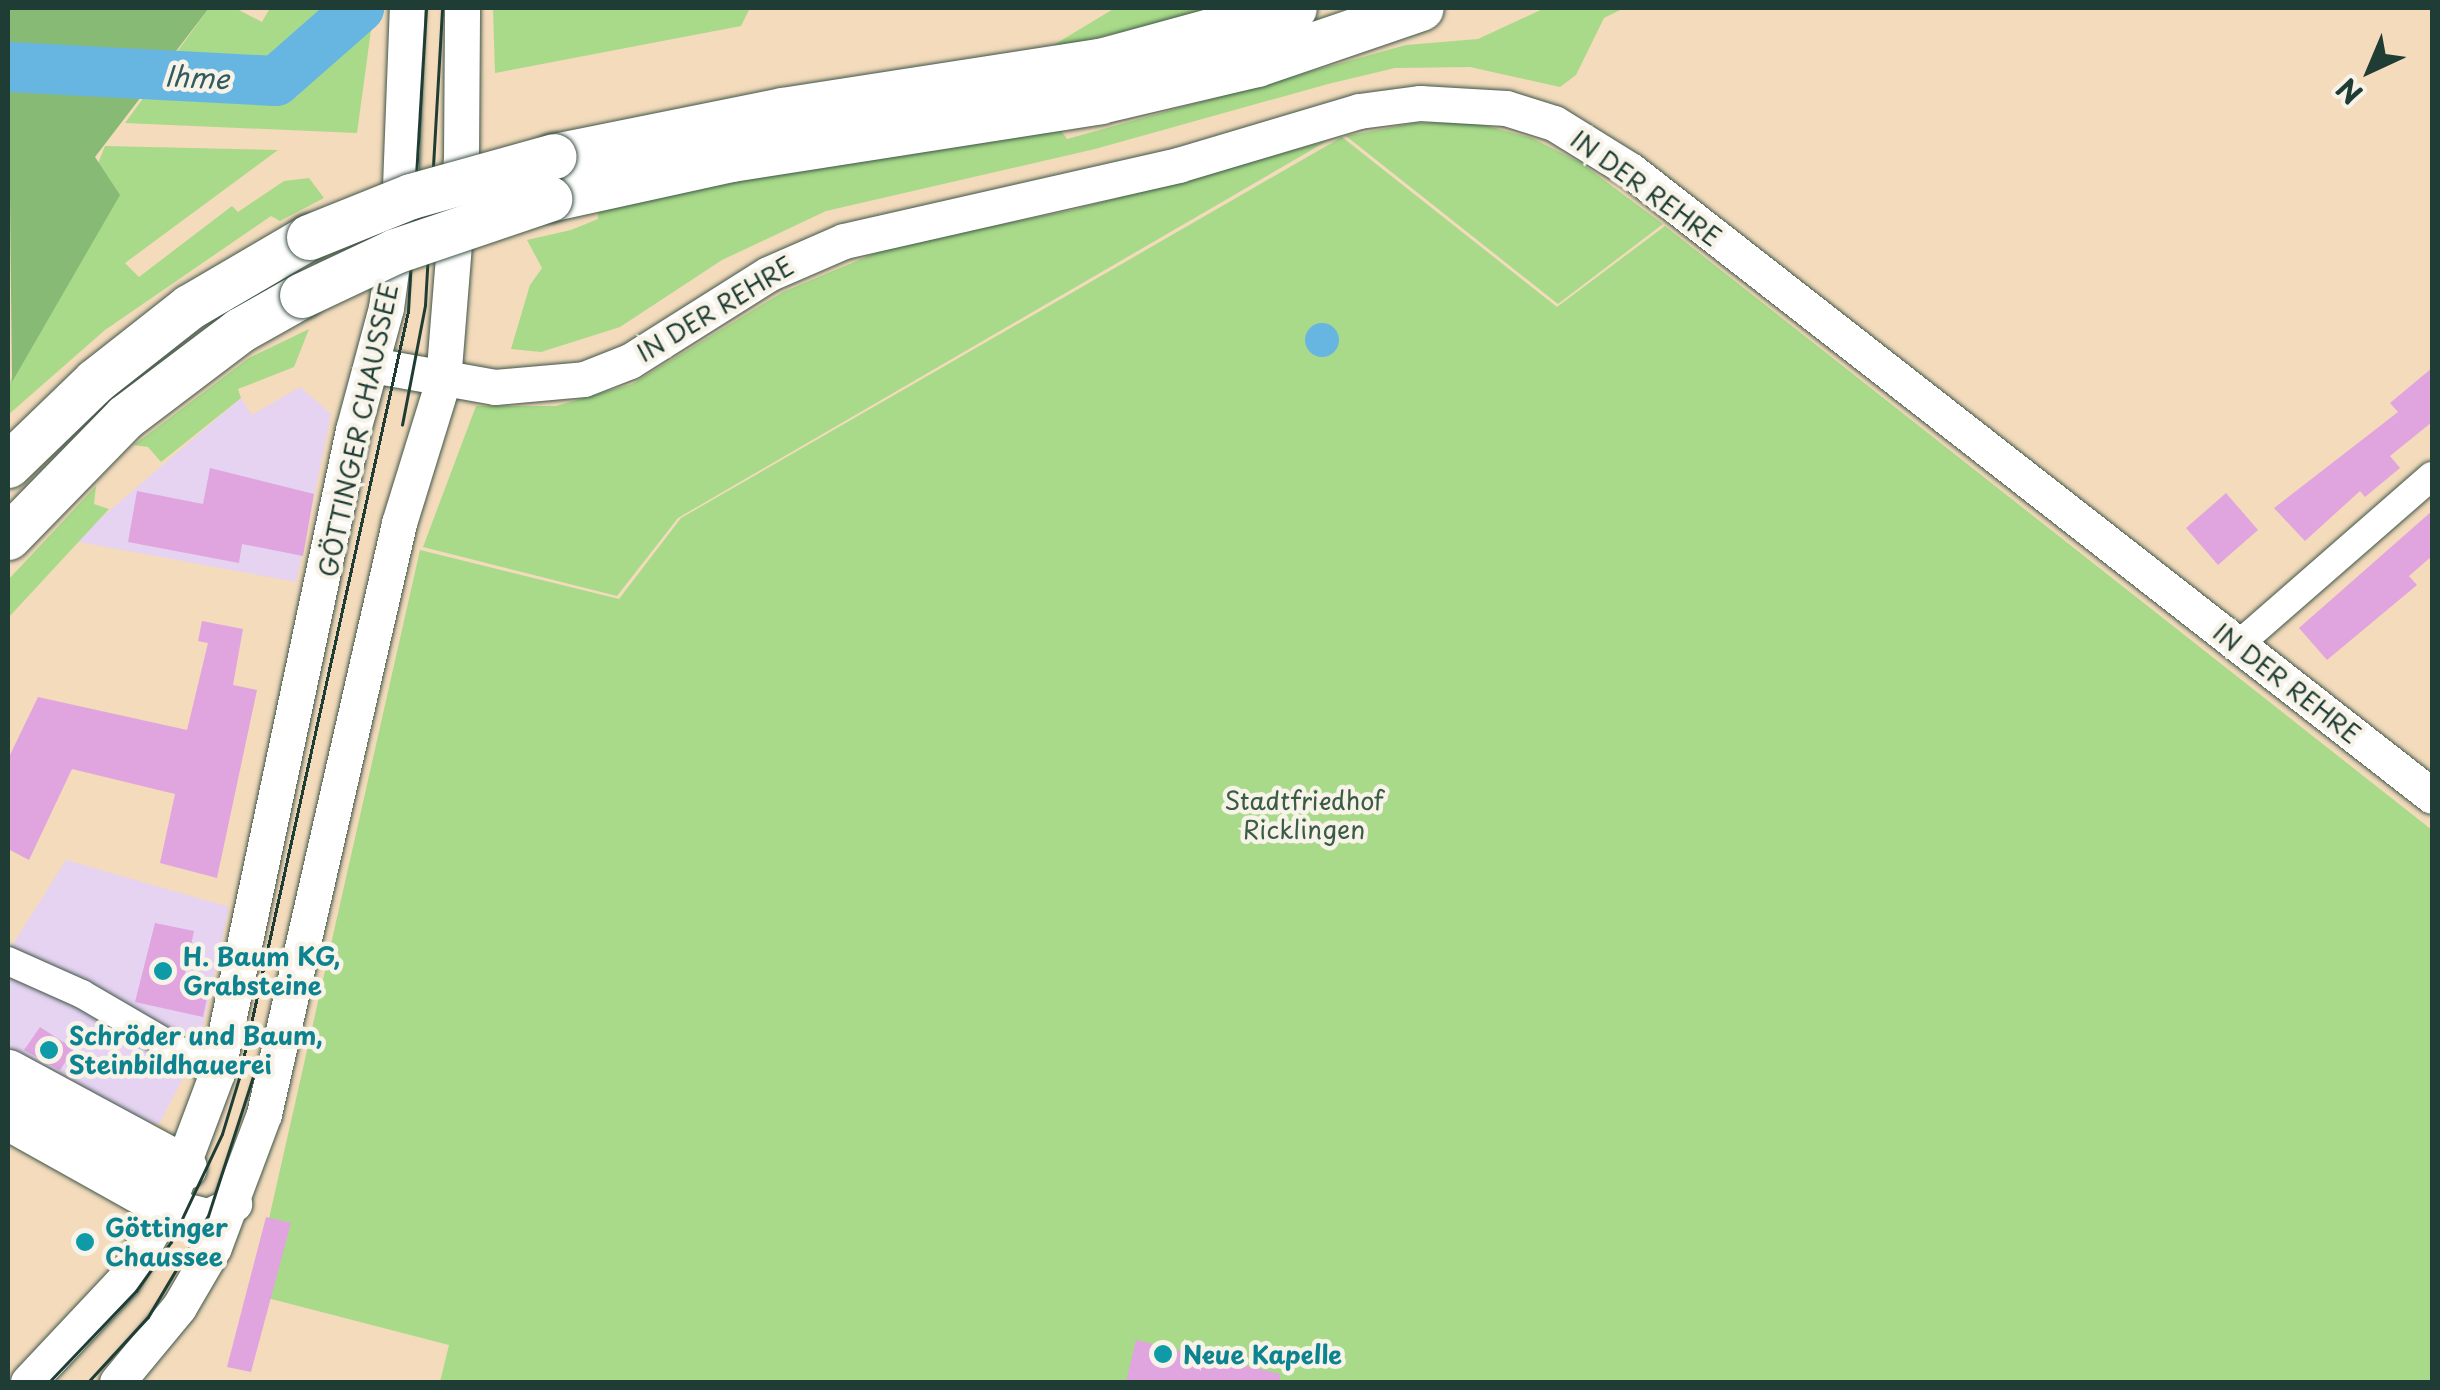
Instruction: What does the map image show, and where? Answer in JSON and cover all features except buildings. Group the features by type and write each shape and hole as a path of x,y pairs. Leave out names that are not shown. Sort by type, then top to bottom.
{"main road":[{"path":"8,537 138,406 240,330 302,295 551,178 782,110 1100,61 1294,8"},
{"path":"8,465 95,381 189,307 309,238 411,196 731,159 1100,101 1257,64 1421,8"},
{"path":"8,1072 175,1186"},
{"path":"8,1117 175,1186"}],"street":[{"name":"GÖTTINGER CHAUSSEE","path":"28,1382 123,1281 175,1186 217,1074 372,365 399,212 407,8"},
{"path":"117,1382 188,1294 234,1204 264,1114 398,523 443,381 461,159 462,8"},
{"name":"IN DER REHRE","path":"372,365 443,381 534,388 584,379 630,361 797,259 882,230 1178,165 1359,111 1420,103 1506,108 1554,123 1606,152 2432,796"},
{"path":"2238,645 2432,476"},
{"path":"8,961 82,994 217,1074"},
{"path":"175,1186 208,1216 234,1204"}],"shaded area":[{"path":"300,387 331,414 296,582 74,541 241,398 252,415"},
{"path":"66,860 229,907 198,1049 159,1124 124,1119 8,1047 8,952"}],"green space":[{"path":"8,8 209,8 95,157 120,195 12,382"},
{"path":"209,8 235,8 262,22 270,8 374,8 357,133 125,123"},
{"path":"493,8 750,8 741,26 495,73"},
{"path":"1115,8 1226,8 1047,49"},
{"path":"1545,8 1624,8 1604,18 1576,75 1560,87 1470,67 1395,68 1328,84 1095,149 826,211 722,260 620,327 541,352 511,349 530,285 542,268 527,240 571,230 598,219 598,212 753,174 1059,128 1067,139 1406,45 1478,39"},
{"path":"1415,123 1476,123 1532,138 1581,163 1663,224 1558,304 1346,136"},
{"name":"Stadtfriedhof Ricklingen","path":"1342,137 1557,307 1665,226 2432,830 2432,1382 440,1382 449,1345 252,1294 420,550 619,599 681,518"},
{"path":"1327,141 678,518 617,596 423,547 476,406 556,406 632,384 783,292 890,247 1073,210"},
{"path":"105,146 278,150 125,263 139,277 232,206 238,212 284,181 309,178 324,198 280,221 271,216 105,330 8,415 8,387"},
{"path":"309,329 294,367 238,389 241,398 161,462 148,447 134,445 249,358"},
{"path":"96,486 94,504 109,509 8,618 8,580"}],"water":[{"path":"1322,323 1334,328 1339,340 1334,352 1322,357 1310,352 1305,340 1310,328"}],"waterway":[{"name":"Ihme","path":"8,67 276,81 359,8"}],"tram line":[{"path":"49,1382 136,1291 171,1242 222,1134 239,1078 408,311 426,8"},
{"path":"402,425 425,305 442,8"},
{"path":"88,1382 148,1317 208,1216 257,1064"}],"place":[{"name":"H. Baum KG, Grabsteine","path":"163,971"},
{"name":"Schröder und Baum, Steinbildhauerei","path":"49,1050"},
{"name":"Göttinger Chaussee","path":"85,1242"},
{"name":"Neue Kapelle","path":"1163,1354"}]}
